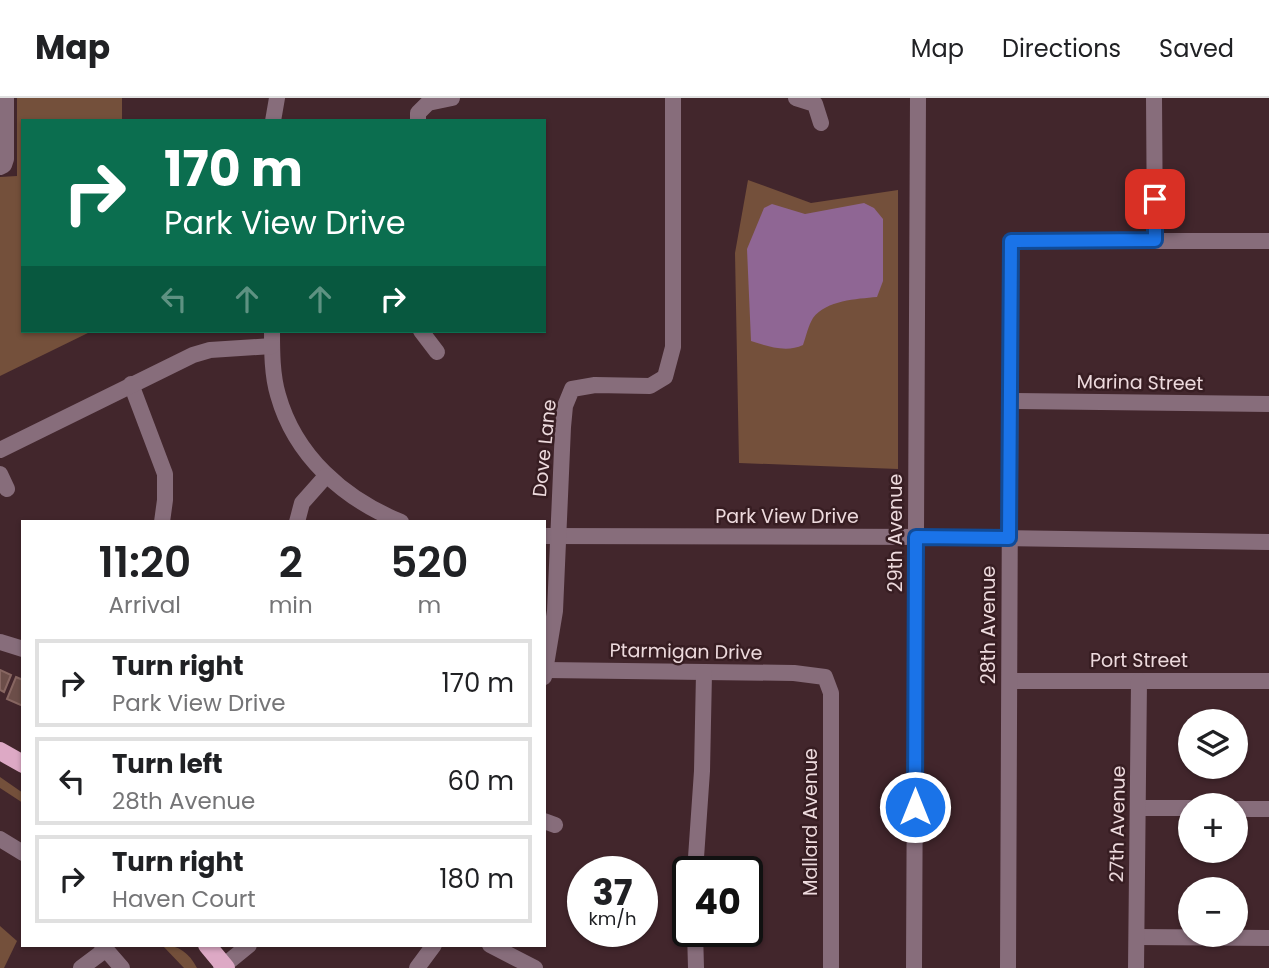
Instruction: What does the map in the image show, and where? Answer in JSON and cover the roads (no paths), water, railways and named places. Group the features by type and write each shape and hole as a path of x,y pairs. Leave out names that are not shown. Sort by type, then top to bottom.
{"main road":[{"path":"0,751 21,764"},
{"path":"209,947 224,967"}],"street":[{"path":"0,167 6,159 6,98"},
{"path":"273,119 278,98"},
{"path":"418,119 418,113 428,103 452,98"},
{"name":"Dove Lane","path":"546,668 555,611 551,536 565,406 572,389 595,385 650,386 665,377 673,347 673,98"},
{"path":"796,98 815,104 821,123"},
{"name":"29th Avenue","path":"914,968 918,98"},
{"path":"1154,98 1155,240 1269,241"},
{"name":"28th Avenue","path":"1008,968 1011,241 1155,240"},
{"path":"423,333 437,352"},
{"path":"0,450 131,384 202,352 272,338 278,395 298,442 326,476 372,510 396,520"},
{"path":"131,384 164,474 162,520"},
{"name":"Marina Street","path":"1010,401 1269,404"},
{"path":"0,474 8,489"},
{"path":"298,520 302,503 326,476"},
{"name":"Park View Drive","path":"551,536 1269,542"},
{"path":"0,642 21,648"},
{"path":"696,856 702,771 704,673"},
{"name":"Ptarmigan Drive","path":"546,674 794,673 825,677"},
{"name":"Mallard Avenue","path":"825,677 831,693 831,968"},
{"name":"Port Street","path":"1010,681 1269,681"},
{"name":"27th Avenue","path":"1136,968 1139,681"},
{"path":"1138,808 1178,808"},
{"path":"1248,809 1269,809"},
{"path":"0,839 21,852"},
{"path":"1136,937 1269,937"},
{"path":"224,967 248,947"},
{"path":"416,968 432,947"},
{"path":"494,947 536,968"},
{"path":"695,947 696,968"},
{"path":"81,968 104,948 122,968"}]}
